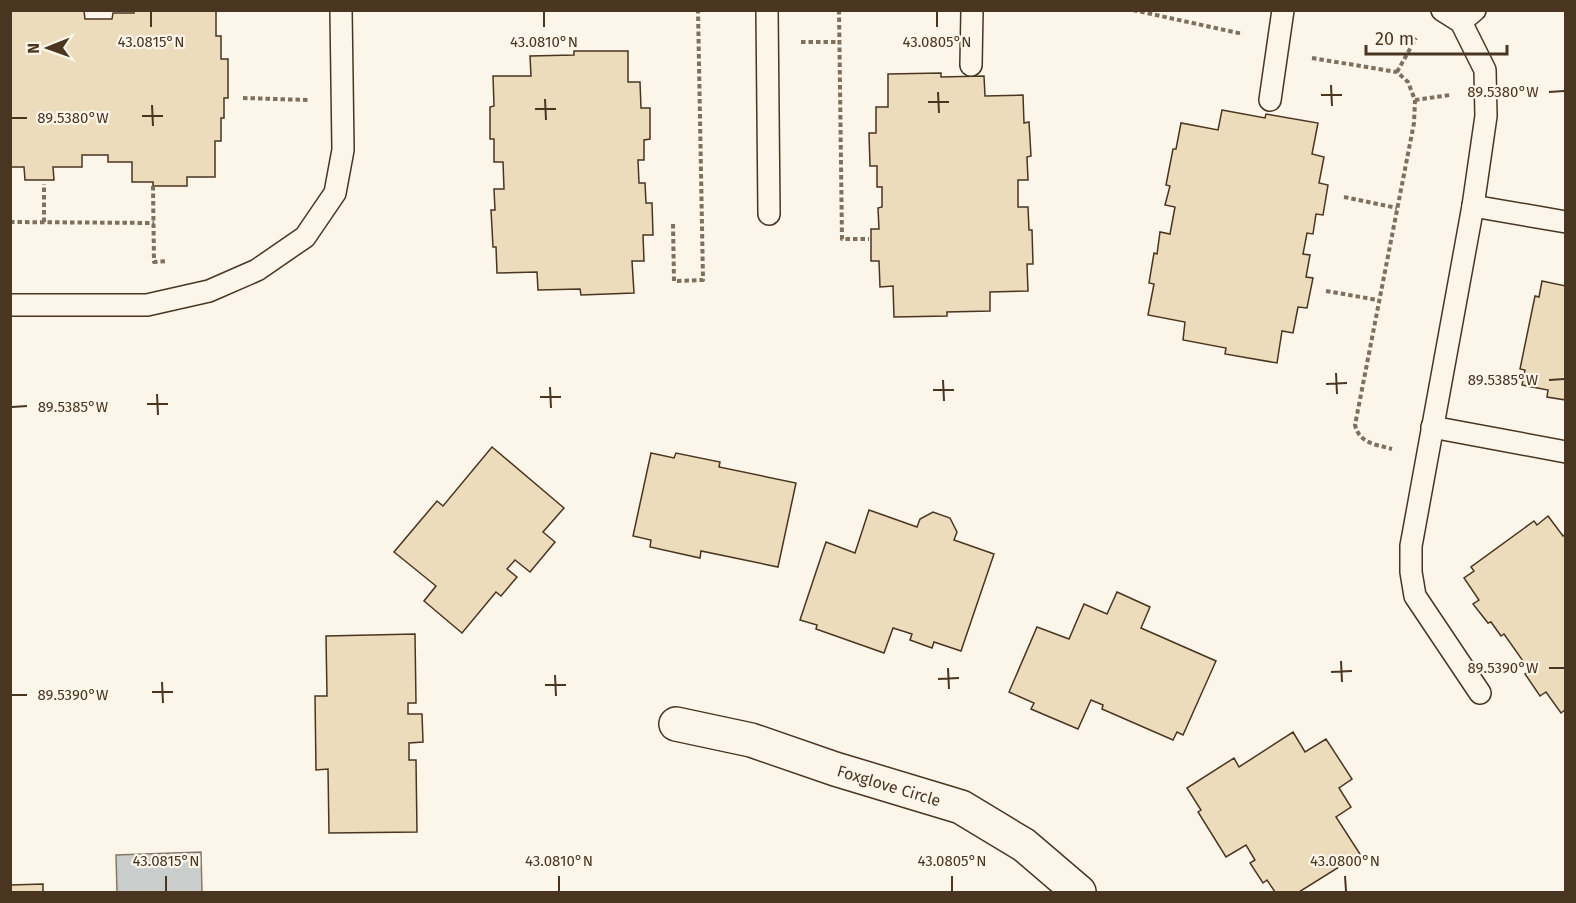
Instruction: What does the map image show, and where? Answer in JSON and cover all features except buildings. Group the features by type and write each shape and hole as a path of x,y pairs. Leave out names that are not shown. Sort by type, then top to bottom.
{"street":[{"name":"Foxglove Circle","path":"676,724 752,740 835,769 961,807 1024,845 1079,892"}],"lane":[{"path":"10,305 147,305 209,291 257,270 305,237 335,193 343,150 341,10"},
{"path":"767,10 769,214"},
{"path":"971,65 972,10"},
{"path":"1270,100 1283,10"},
{"path":"1442,10 1468,16 1485,70 1486,116 1473,206 1411,546 1411,572 1415,596 1480,693"},
{"path":"1473,206 1566,222"},
{"path":"1432,427 1566,452"}],"path":[{"path":"673,224 674,281 703,280 698,10"},
{"path":"839,10 842,239 869,239"},
{"path":"1133,10 1279,41 1305,57 1397,72 1408,82 1415,100 1414,123 1355,425 1357,434 1364,441 1402,452"},
{"path":"799,32 799,42 839,42"},
{"path":"1397,72 1416,38"},
{"path":"1415,100 1455,94"},
{"path":"243,98 312,100"},
{"path":"44,184 44,222"},
{"path":"153,186 154,262 172,260"},
{"path":"1344,197 1397,208"},
{"path":"10,222 154,223"},
{"path":"1326,291 1378,300"}],"shaded area":[{"path":"201,852 202,892 117,892 116,855"}]}
